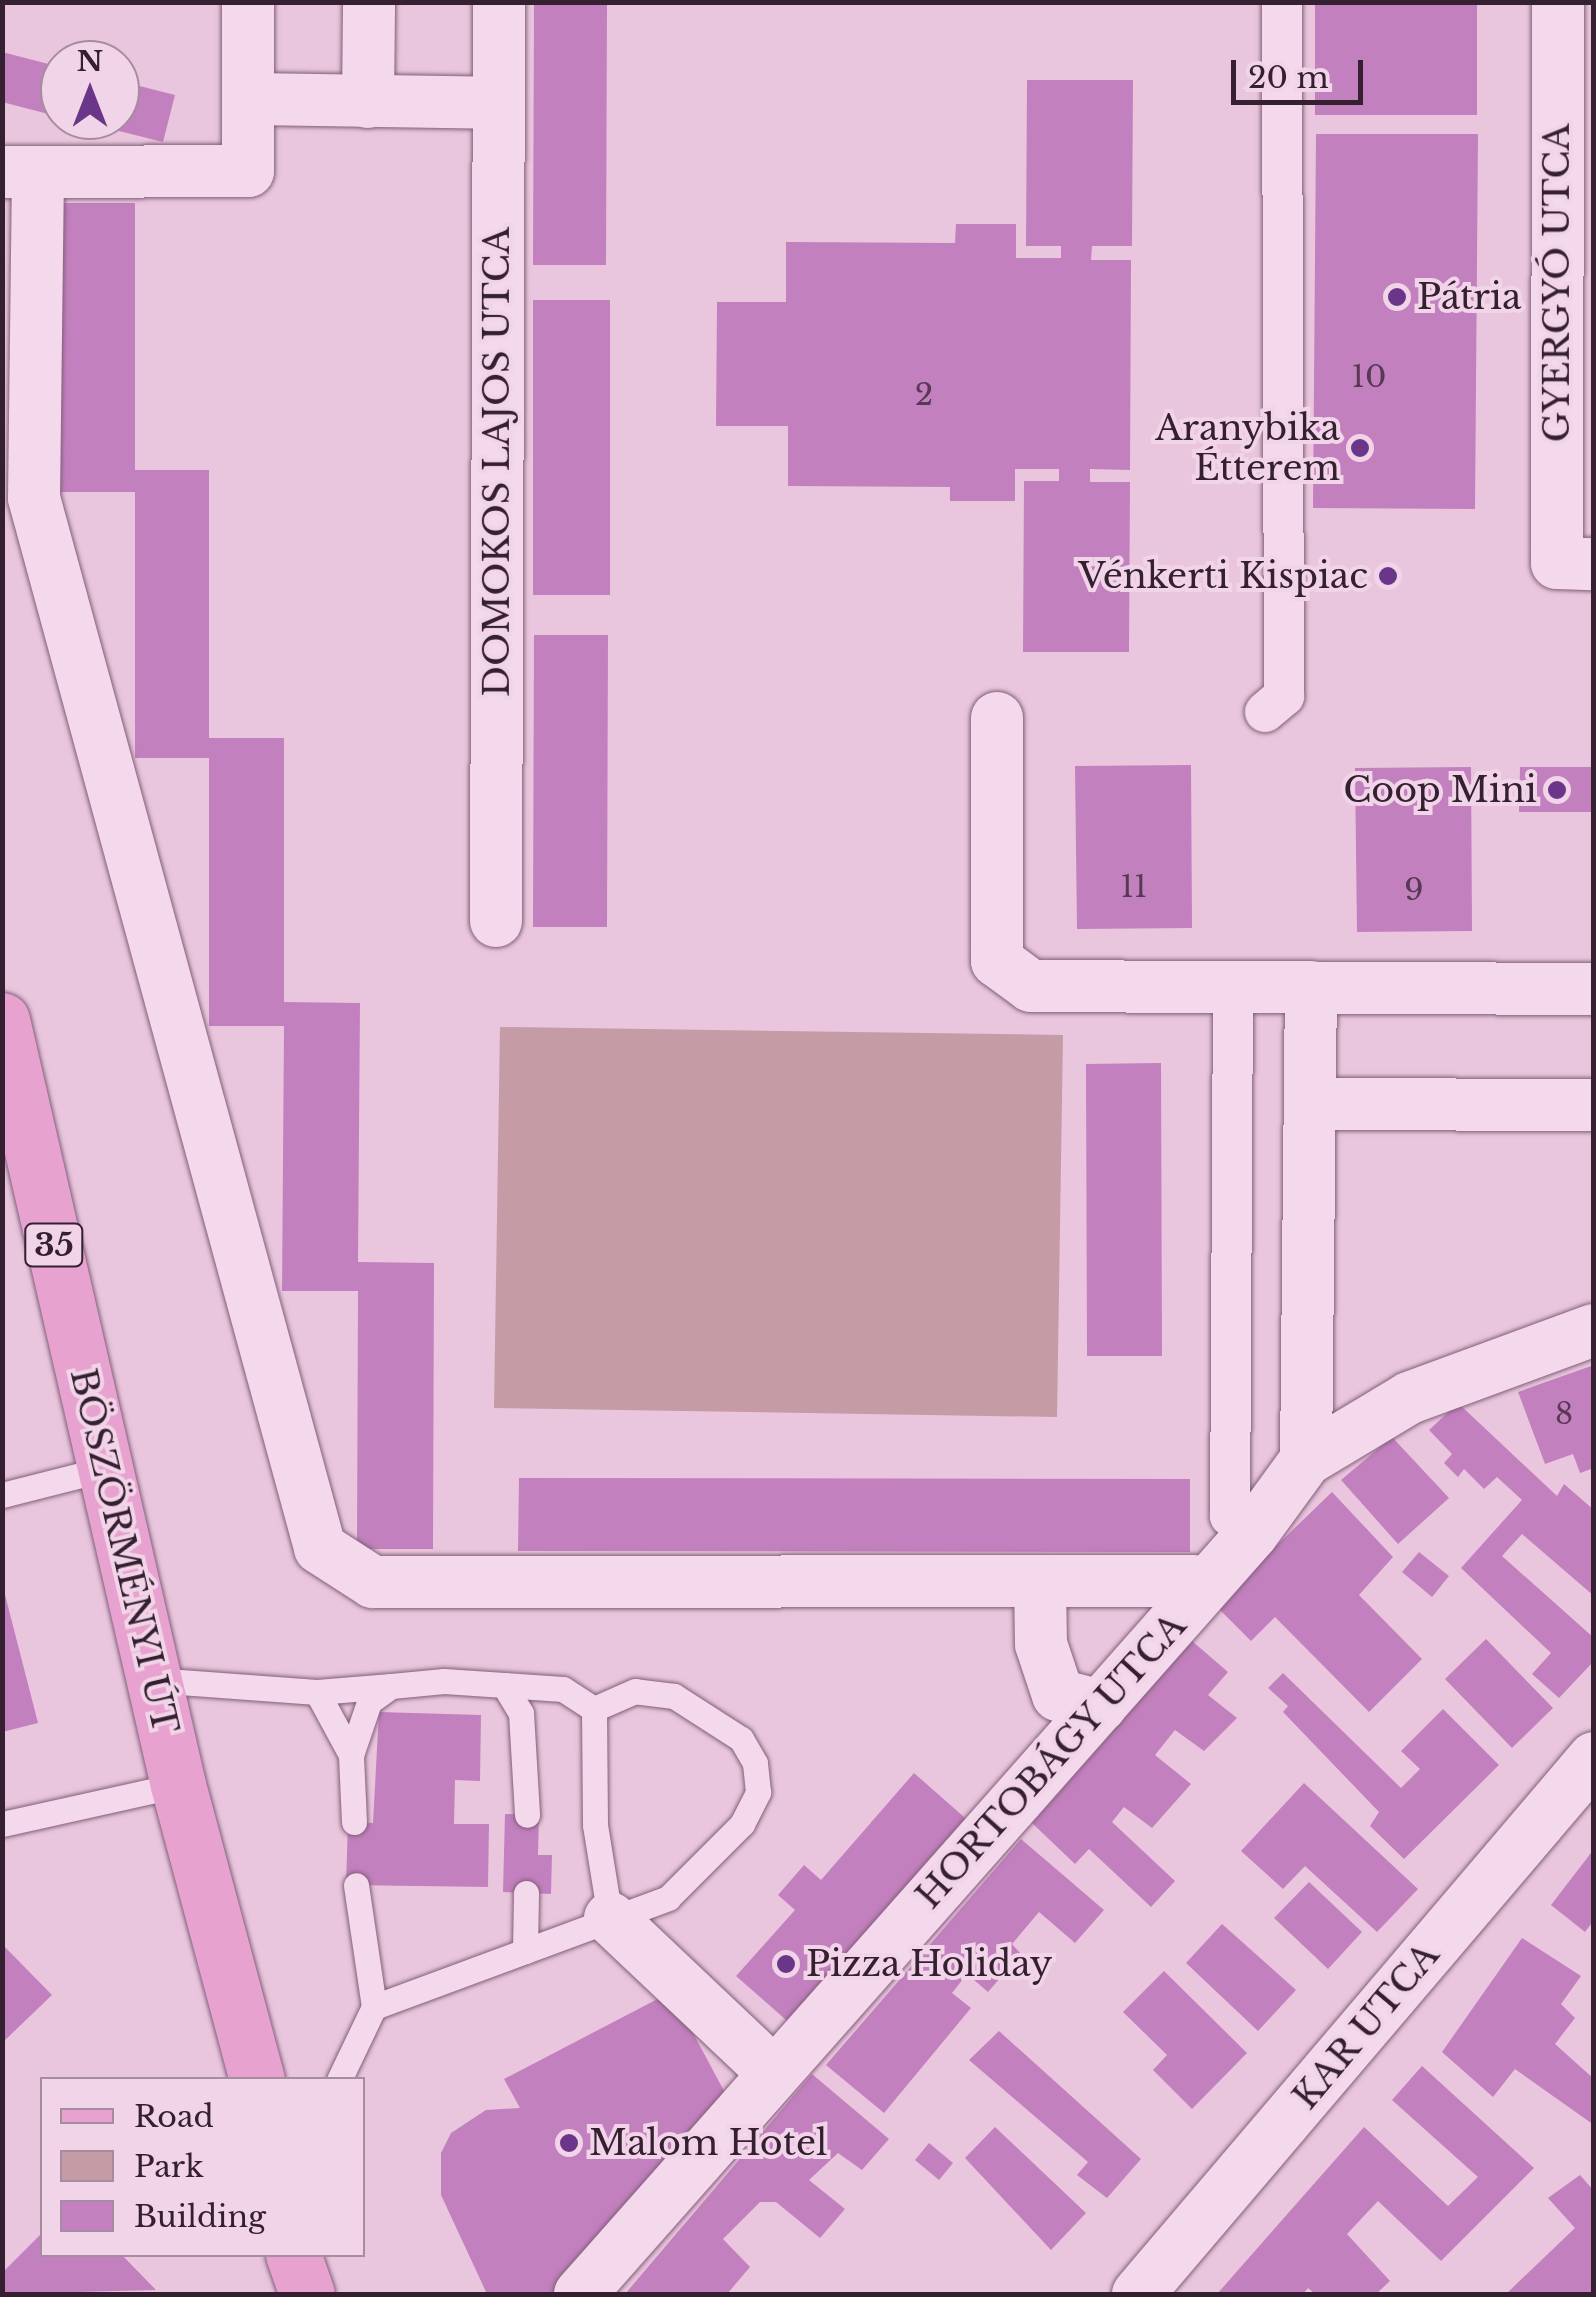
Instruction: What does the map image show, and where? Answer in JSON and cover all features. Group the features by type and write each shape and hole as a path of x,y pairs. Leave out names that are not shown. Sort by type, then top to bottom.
{"main road":[{"name":"BÖSZÖRMÉNYI ÚT","path":"2,1020 178,1785 257,2077"},
{"path":"283,2257 284,2294"},
{"path":"294,2257 307,2294"}],"street":[{"path":"248,2 248,171 20,172 34,498 320,1548 372,1582 1040,1581 1222,1556 1230,1516 1233,987"},
{"path":"368,102 369,2"},
{"name":"DOMOKOS LAJOS UTCA","path":"496,922 498,2"},
{"path":"1266,712 1284,696 1282,2"},
{"name":"GYERGYÓ UTCA","path":"1558,2 1575,564"},
{"path":"248,99 498,103"},
{"path":"997,718 997,961 1031,986 1594,989"},
{"path":"1306,1460 1311,988"},
{"path":"1312,1104 1594,1105"},
{"name":"HORTOBÁGY UTCA","path":"580,2294 1101,1706 1222,1556 1306,1460 1408,1398 1594,1330"},
{"path":"1040,1581 1040,1644 1058,1694 1101,1706"},
{"name":"KAR UTCA","path":"1138,2294 1594,1758"},
{"path":"610,1918 774,2073"}],"lane":[{"path":"2,1494 105,1469"},
{"path":"153,1680 317,1692 391,1686 504,1685 563,1689 594,1709"},
{"path":"504,1685 520,1713 527,1815"},
{"path":"354,1822 351,1754 369,1702 391,1686"},
{"path":"374,2007 668,1898 742,1824 758,1792 755,1763 741,1739 674,1696 635,1691 594,1709"},
{"path":"317,1692 351,1754"},
{"path":"594,1709 595,1825 610,1918"},
{"path":"2,1824 178,1785"},
{"path":"340,2077 374,2007 356,1885"},
{"path":"525,1951 526,1893"}],"green space":[{"path":"500,1027 1063,1035 1057,1417 494,1408"}],"building":[{"path":"534,2 607,2 606,265 533,265"},
{"path":"1315,2 1477,2 1477,115 1315,115"},
{"path":"2,52 40,62 40,112 2,102"},
{"path":"1027,80 1133,80 1132,246 1092,246 1091,260 1131,260 1130,470 1090,469 1090,482 1130,482 1129,652 1023,652 1024,481 1059,481 1059,469 1015,469 1015,501 950,501 950,487 788,486 788,426 716,426 717,302 786,302 786,242 955,243 956,224 1016,224 1016,258 1061,258 1061,246 1026,246"},
{"path":"140,86 175,95 163,142 140,136"},
{"path":"1316,134 1478,134 1475,509 1313,508"},
{"path":"60,203 135,203 135,470 209,470 209,738 284,738 284,1002 360,1003 358,1262 434,1263 433,1549 357,1549 358,1291 282,1291 284,1026 209,1026 209,758 135,758 135,492 60,492"},
{"path":"533,300 610,300 610,595 533,595"},
{"path":"534,635 608,635 607,927 533,927"},
{"path":"1191,765 1192,928 1077,929 1075,766"},
{"path":"1471,767 1472,931 1357,932 1355,768"},
{"name":"Coop Mini","path":"1520,767 1594,767 1594,812 1519,812"},
{"path":"1161,1063 1162,1356 1087,1356 1086,1064"},
{"path":"1594,1365 1594,1468 1580,1473 1573,1454 1545,1464 1518,1392"},
{"path":"1458,1403 1557,1496 1564,1484 1594,1510 1594,1596 1522,1534 1502,1556 1594,1638 1594,1661 1559,1698 1532,1674 1551,1653 1461,1568 1522,1500 1497,1477 1484,1489 1464,1469 1458,1477 1444,1463 1452,1454 1429,1430"},
{"path":"1392,1437 1449,1498 1398,1544 1341,1480"},
{"path":"519,1478 1190,1479 1190,1552 518,1551"},
{"path":"1332,1492 1393,1557 1359,1595 1422,1659 1369,1712 1275,1617 1251,1641 1215,1605"},
{"path":"1419,1552 1449,1576 1432,1597 1402,1572"},
{"path":"2,1583 38,1723 2,1732"},
{"path":"1486,1639 1553,1708 1512,1748 1445,1679"},
{"path":"1192,1641 1228,1672 1208,1695 1237,1718 1204,1751 1175,1730 1155,1755 1191,1784 1152,1828 1124,1807 1112,1822 1175,1881 1151,1907 1089,1849 1075,1864 1032,1823"},
{"path":"1283,1673 1401,1788 1420,1769 1401,1751 1443,1709 1499,1765 1404,1859 1370,1826 1379,1812 1283,1712 1288,1706 1268,1688"},
{"path":"379,1712 481,1715 480,1781 455,1780 454,1824 489,1824 488,1887 346,1885 348,1822 373,1823"},
{"path":"914,1773 972,1824 794,2027 736,1976 795,1910 778,1895 804,1865 821,1880"},
{"path":"1304,1783 1418,1889 1377,1932 1305,1866 1283,1889 1241,1851"},
{"path":"505,1814 539,1815 538,1855 552,1855 551,1894 503,1892"},
{"path":"1021,1839 1104,1910 1075,1943 1039,1912 1012,1944 1021,1954 988,1992 967,1974 952,1993 971,2008 884,2113 826,2065"},
{"path":"1594,1849 1594,1920 1585,1932 1551,1905"},
{"path":"1309,1882 1362,1932 1328,1969 1274,1918"},
{"path":"1222,1924 1296,1990 1258,2031 1186,1963"},
{"path":"1522,1938 1581,1976 1561,2004 1575,2018 1555,2044 1594,2079 1594,2125 1515,2069 1493,2097 1442,2052"},
{"path":"2,1944 52,1995 2,2043"},
{"path":"1164,1971 1247,2053 1192,2109 1153,2070 1167,2055 1123,2012"},
{"name":"Malom Hotel","path":"671,1992 730,2102 552,2294 487,2294 441,2195 441,2153 451,2133 486,2110 520,2108 504,2079"},
{"path":"999,2031 1141,2159 1107,2198 1077,2175 1088,2162 969,2060"},
{"path":"1422,2066 1534,2168 1441,2261 1378,2201 1347,2234 1390,2281 1376,2294 1315,2294 1308,2288 1303,2294 1217,2294 1364,2127 1448,2206 1478,2177 1392,2100"},
{"path":"812,2074 889,2139 862,2170 838,2153 809,2180 845,2209 820,2238 776,2202 760,2202 723,2239 750,2267 727,2294 625,2294"},
{"path":"995,2127 1086,2213 1051,2250 965,2158"},
{"path":"929,2143 953,2163 939,2180 915,2160"},
{"path":"1580,2175 1594,2191 1594,2294 1506,2294 1575,2228 1548,2198"},
{"path":"40,2235 40,2257 124,2257 156,2290 2,2294 2,2273"}],"place":[{"name":"Pátria","path":"1397,297"},
{"name":"Aranybika Étterem","path":"1360,448"},
{"name":"Vénkerti Kispiac","path":"1388,576"},
{"name":"Coop Mini","path":"1557,790"},
{"name":"Pizza Holiday","path":"786,1964"},
{"name":"Malom Hotel","path":"569,2143"}]}
